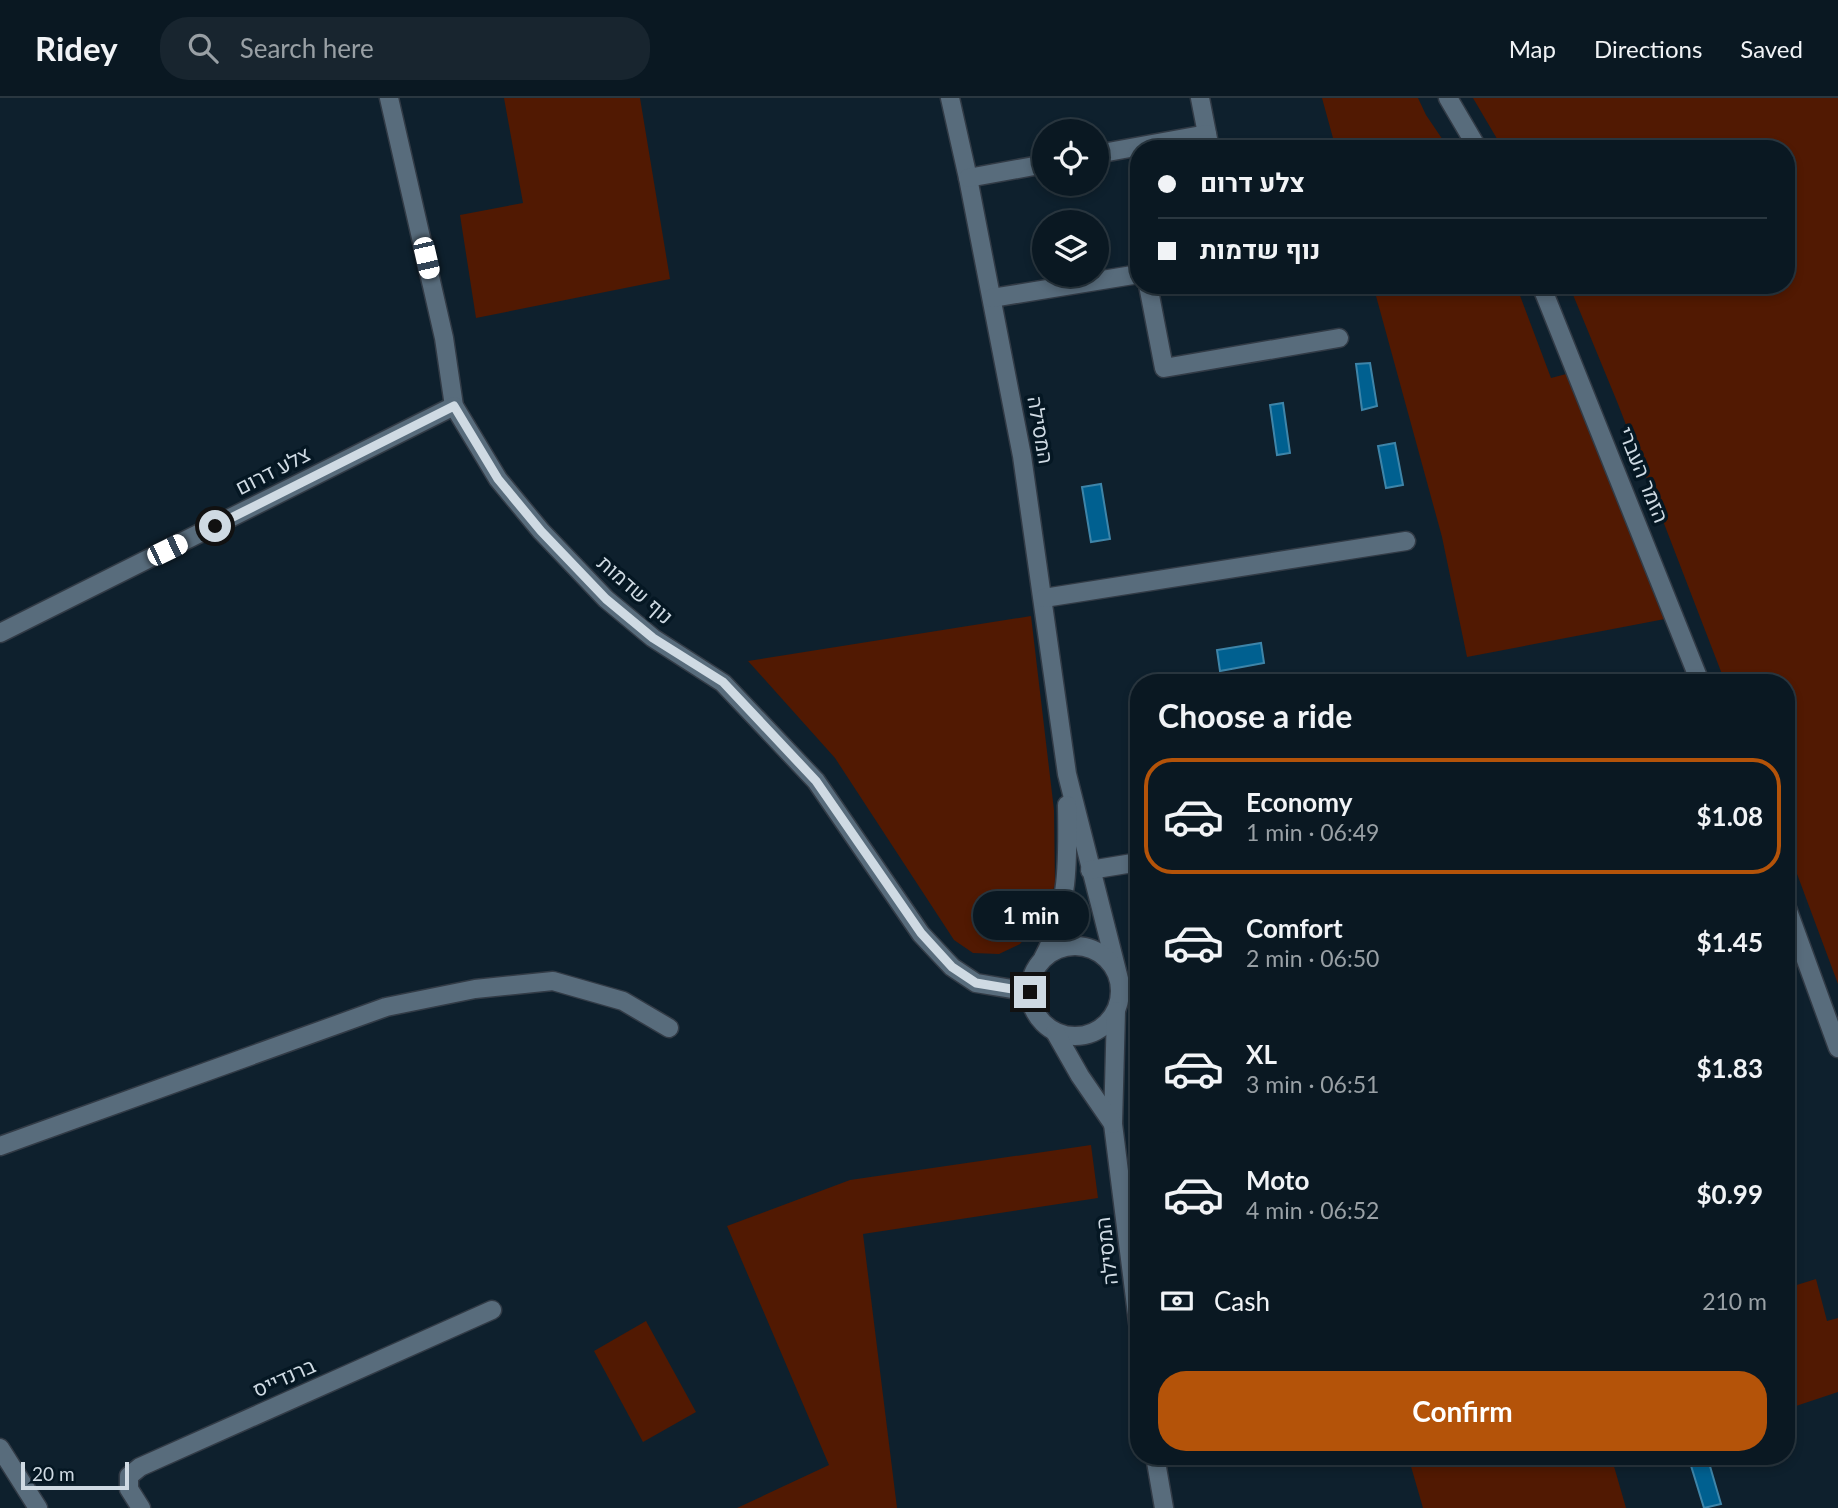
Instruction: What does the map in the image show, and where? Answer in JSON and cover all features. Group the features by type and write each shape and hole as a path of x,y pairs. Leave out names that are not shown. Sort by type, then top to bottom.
{"street":[{"name":"נוף שדמות","path":"389,98 444,338 454,406 498,479 541,531 606,599 653,638 723,682 816,781 921,933 952,967 976,983 1030,992"},
{"name":"המסילה","path":"950,98 1022,456 1067,774 1120,983"},
{"path":"1200,98 1209,140"},
{"path":"1448,98 1473,140"},
{"path":"1109,153 1130,150"},
{"path":"968,178 1032,166"},
{"path":"992,298 1130,275"},
{"path":"1151,294 1164,368 1339,338"},
{"name":"הזמר העברי","path":"1545,294 1697,674"},
{"name":"צלע דרום","path":"0,633 454,406"},
{"path":"1044,598 1406,541"},
{"name":"המסילה","path":"1042,960 1055,937 1063,907 1068,843 1067,774"},
{"path":"1090,870 1130,863"},
{"path":"1795,930 1838,1048"},
{"path":"1067,946 1088,948 1107,958 1116,970 1120,983 1116,1011 1108,1022 1097,1031 1083,1036 1055,1032 1044,1024 1035,1013 1030,992 1034,971 1042,960 1067,946"},
{"path":"0,1146 386,1007 475,989 553,981 623,1001 669,1028"},
{"name":"המסילה","path":"1116,1011 1113,1124 1130,1206"},
{"name":"המסילה","path":"1055,1032 1080,1076 1113,1124"},
{"name":"ברנדייס","path":"141,1508 129,1489 129,1476 140,1467 492,1310"},
{"path":"0,1448 37,1508"},
{"path":"1157,1465 1164,1508"}],"shaded area":[{"path":"504,98 640,98 670,279 476,318 460,215 523,203"},
{"path":"1322,98 1418,98 1443,140 1334,140"},
{"path":"1473,98 1838,98 1838,984 1795,868 1795,674 1722,674 1573,294 1795,294 1795,140 1498,140"},
{"path":"1375,294 1519,294 1551,378 1570,373 1665,619 1467,657 1442,537"},
{"path":"1031,616 1054,810 1055,885 1038,923 1020,944 999,954 973,953 954,940 835,758 748,661"},
{"path":"1091,1145 1098,1198 863,1234 897,1508 737,1508 829,1465 727,1226 850,1180"},
{"path":"1816,1279 1827,1321 1838,1318 1838,1392 1795,1406 1795,1286"},
{"path":"646,1321 696,1412 643,1442 594,1351"},
{"path":"1411,1465 1614,1465 1626,1508 1423,1508"}],"water":[{"path":"1370,363 1377,406 1362,410 1356,364"},
{"path":"1283,403 1290,453 1277,455 1270,405"},
{"path":"1395,443 1403,485 1386,488 1378,446"},
{"path":"1101,484 1110,539 1091,542 1082,487"},
{"path":"1261,643 1264,663 1220,671 1217,650"},
{"path":"1691,1465 1710,1465 1721,1504 1704,1508"}],"route":[{"path":"215,526 454,406 498,479 541,531 606,599 653,638 723,682 816,781 921,933 952,967 976,983 1030,992"}]}
